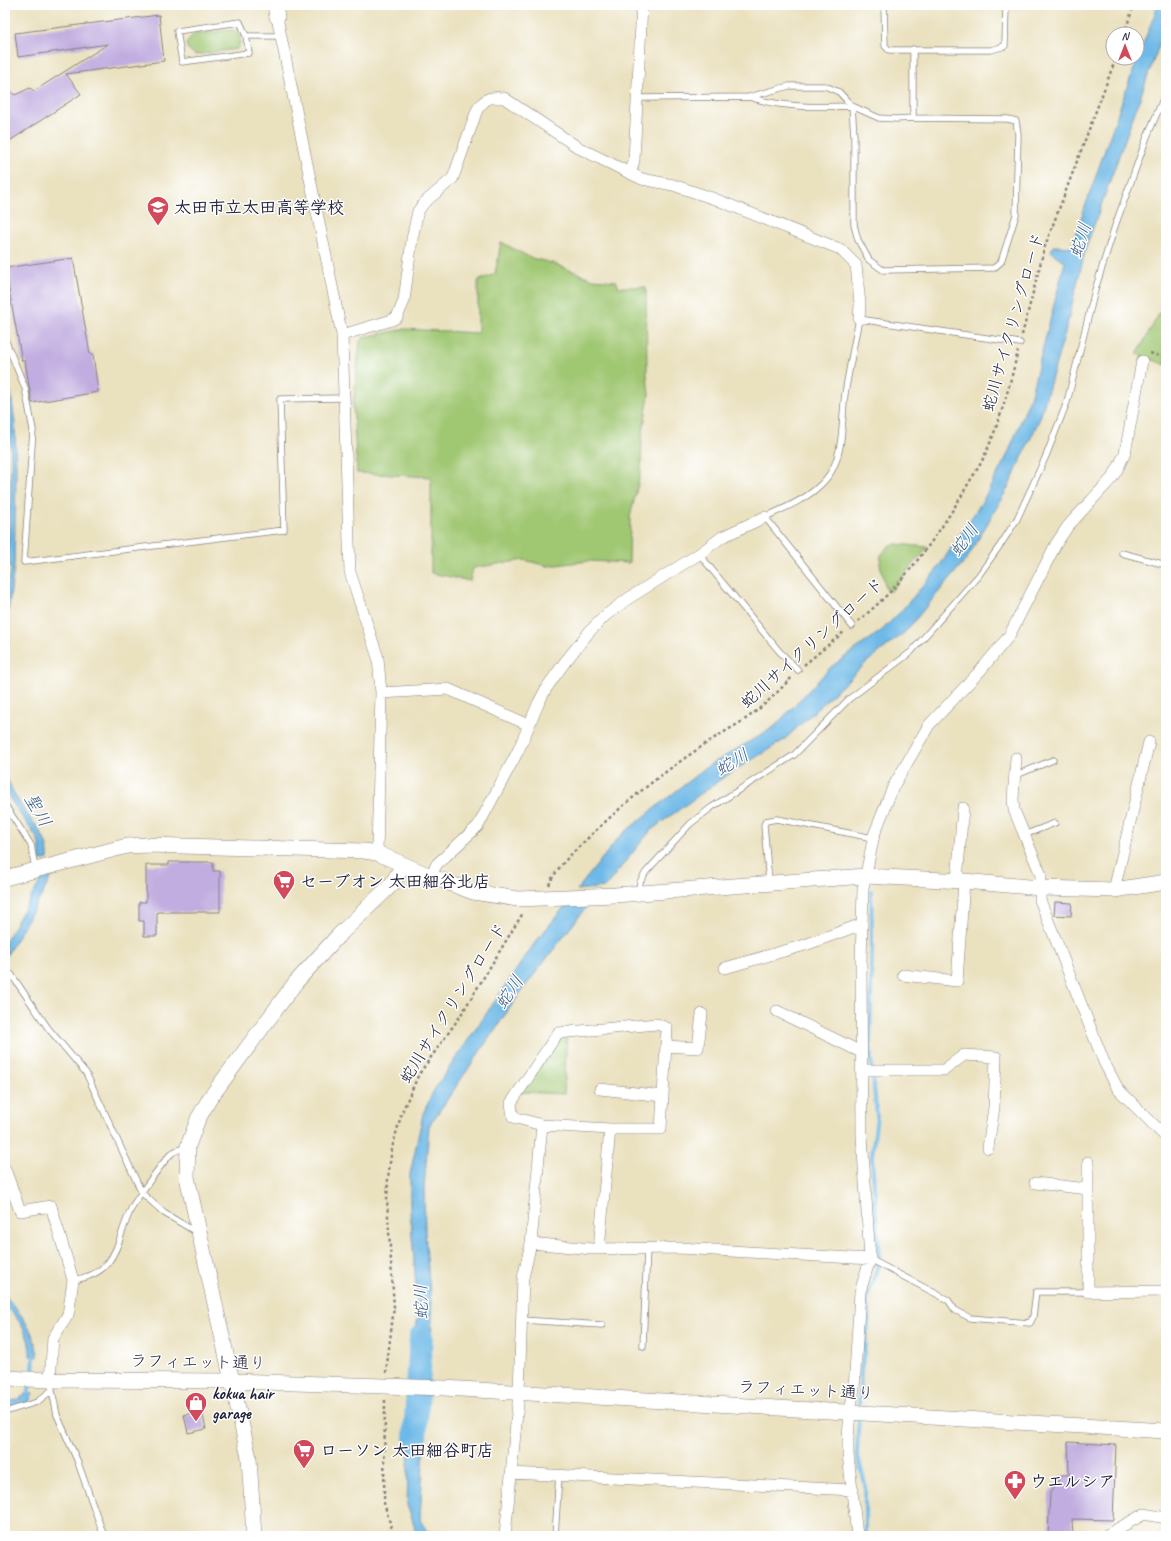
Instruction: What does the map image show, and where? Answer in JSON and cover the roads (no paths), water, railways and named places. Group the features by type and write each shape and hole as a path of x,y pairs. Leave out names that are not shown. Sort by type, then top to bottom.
{"street":[{"path":"631,172 634,160 642,5"},
{"path":"276,11 342,335 350,572 378,658 381,693 377,853"},
{"path":"342,335 385,323 397,317 404,301 412,239 418,211 424,203 453,178 477,110 483,100 492,96 504,98 579,148 631,172 642,179 673,185 715,199 840,249 856,265 860,304 859,319"},
{"path":"857,1536 848,1454 850,1412 854,1390 860,1292 870,1259 862,1136 861,1052 862,924 865,876 873,838 893,787 929,725 980,671 1009,636 1056,544 1068,526 1112,478 1118,468 1125,453 1142,361"},
{"path":"430,876 437,864 478,826 518,751 539,702 556,674 584,638 606,615 629,598 699,554 722,537 765,517"},
{"path":"381,693 448,689 529,725"},
{"path":"1114,890 1149,742"},
{"path":"1016,758 1014,774 1014,810 1041,875 1040,900 1104,1062 1118,1089 1166,1137"},
{"path":"903,975 957,981 963,808"},
{"path":"5,878 128,846 138,845 349,849 377,853 430,876 473,892 500,897 638,894 865,876 961,881 1040,888 1114,890 1166,882"},
{"path":"254,1536 249,1458 187,1177 188,1146 198,1119 210,1098 291,988 338,936 392,884 403,865"},
{"path":"725,968 806,945 862,924"},
{"path":"778,1011 861,1052"},
{"path":"666,1046 698,1048 702,1014"},
{"path":"657,1024 667,1028 663,1096 661,1129 610,1129 542,1125 513,1117 511,1103 558,1033 657,1024"},
{"path":"862,1070 944,1070 964,1055 996,1057 994,1107 988,1148"},
{"path":"600,1089 663,1096"},
{"path":"505,1536 519,1392 523,1278 531,1243 542,1125"},
{"path":"599,1249 610,1129"},
{"path":"1088,1162 1088,1292 1166,1291"},
{"path":"5,1169 20,1211 51,1206 73,1280 68,1315 54,1338 51,1385"},
{"path":"1035,1183 1088,1189"},
{"path":"531,1243 599,1249 647,1248 870,1259"},
{"name":"ラフィエット通り","path":"5,1378 51,1385 233,1381 388,1380 444,1388 1166,1431"},
{"path":"511,1473 853,1490"},
{"path":"1105,1536 1144,1514 1166,1518"}],"lane":[{"path":"884,5 885,46 889,50 991,50 1005,46 1006,5"},
{"path":"240,22 246,36 249,53 182,62 176,32 240,22"},
{"path":"246,36 281,36"},
{"path":"913,49 913,118"},
{"path":"638,98 749,97 789,86 825,86 839,92 852,106 879,118 1008,119 1016,121 1018,134 1016,215 1001,262 994,268 883,270 869,260 858,240 854,225 854,136 852,106"},
{"path":"638,894 640,882 646,872 690,824 712,807 794,754 849,699 911,652 979,575 1001,544 1017,519 1067,402 1095,290 1114,226 1147,137 1166,92"},
{"path":"749,97 783,106 852,106"},
{"path":"852,626 765,517 793,505 813,491 826,479 834,468 838,457 845,394 859,319 1020,343"},
{"path":"5,339 25,388 33,430 24,562 284,530 280,399 345,398"},
{"path":"1122,552 1166,565"},
{"path":"699,554 779,651 798,670"},
{"path":"1014,774 1019,774 1053,760"},
{"path":"5,805 31,845 35,870"},
{"path":"769,883 764,825 766,821 777,819 873,838"},
{"path":"1024,835 1055,823"},
{"path":"5,974 11,974 48,1028 86,1072 142,1193 164,1213 199,1233"},
{"path":"73,1280 89,1278 106,1266 119,1245 132,1207 173,1153 188,1146"},
{"path":"643,1346 647,1248"},
{"path":"870,1259 948,1300 955,1310 970,1318 1030,1323 1033,1317 1036,1292 1088,1292"},
{"path":"522,1320 602,1325"},
{"path":"5,1412 37,1402 51,1385"},
{"path":"51,1385 57,1415 77,1460 104,1536"},
{"path":"555,1536 559,1475"}],"water":[{"path":"1158,5 1166,5 1166,26 1086,247 1066,329 1040,418 1009,486 968,557 905,632 867,662 784,740 724,777 651,830 605,887 577,890 620,836 705,768 774,727 831,667 881,631 936,571 982,502 1007,456 1030,398 1065,262 1051,252 1053,246 1071,247 1135,66 1145,66 1145,40"},
{"path":"5,379 11,394 15,424 16,475 14,568 5,635 5,598 11,570 8,557 11,458"},
{"path":"5,773 17,799 46,843 48,859 40,861 40,846 37,838 8,796 5,787"},
{"path":"52,875 5,958 5,942 43,877"},
{"path":"588,905 520,993 429,1126 424,1189 425,1232 432,1317 430,1369 413,1369 418,1311 410,1210 410,1174 423,1114 434,1090 534,944 565,906"},
{"path":"5,1295 26,1323 34,1339 38,1357 30,1356 30,1349 26,1335 15,1316 5,1305"},
{"path":"25,1394 33,1394 29,1402 5,1410 5,1401 18,1400"},
{"path":"410,1406 426,1406 420,1520 430,1536 418,1536 407,1505"}],"waterway":[{"path":"859,1409 861,1371 869,1318 866,1299 876,1273 879,1258 872,1156 877,1116 870,1049 872,934 871,891"},
{"name":"蛇川","path":"415,1438 421,1337"},
{"name":"聖川","path":"27,1398 33,1373 34,1352"},
{"path":"859,1416 857,1453 865,1484 865,1536"}],"place":[{"name":"太田市立太田高等学校","path":"158,226"},
{"name":"セーブオン 太田細谷北店","path":"284,900"},
{"name":"kokua hair garage","path":"196,1422"},
{"name":"ローソン 太田細谷町店","path":"304,1470"},
{"name":"ウエルシア","path":"1015,1500"}]}
